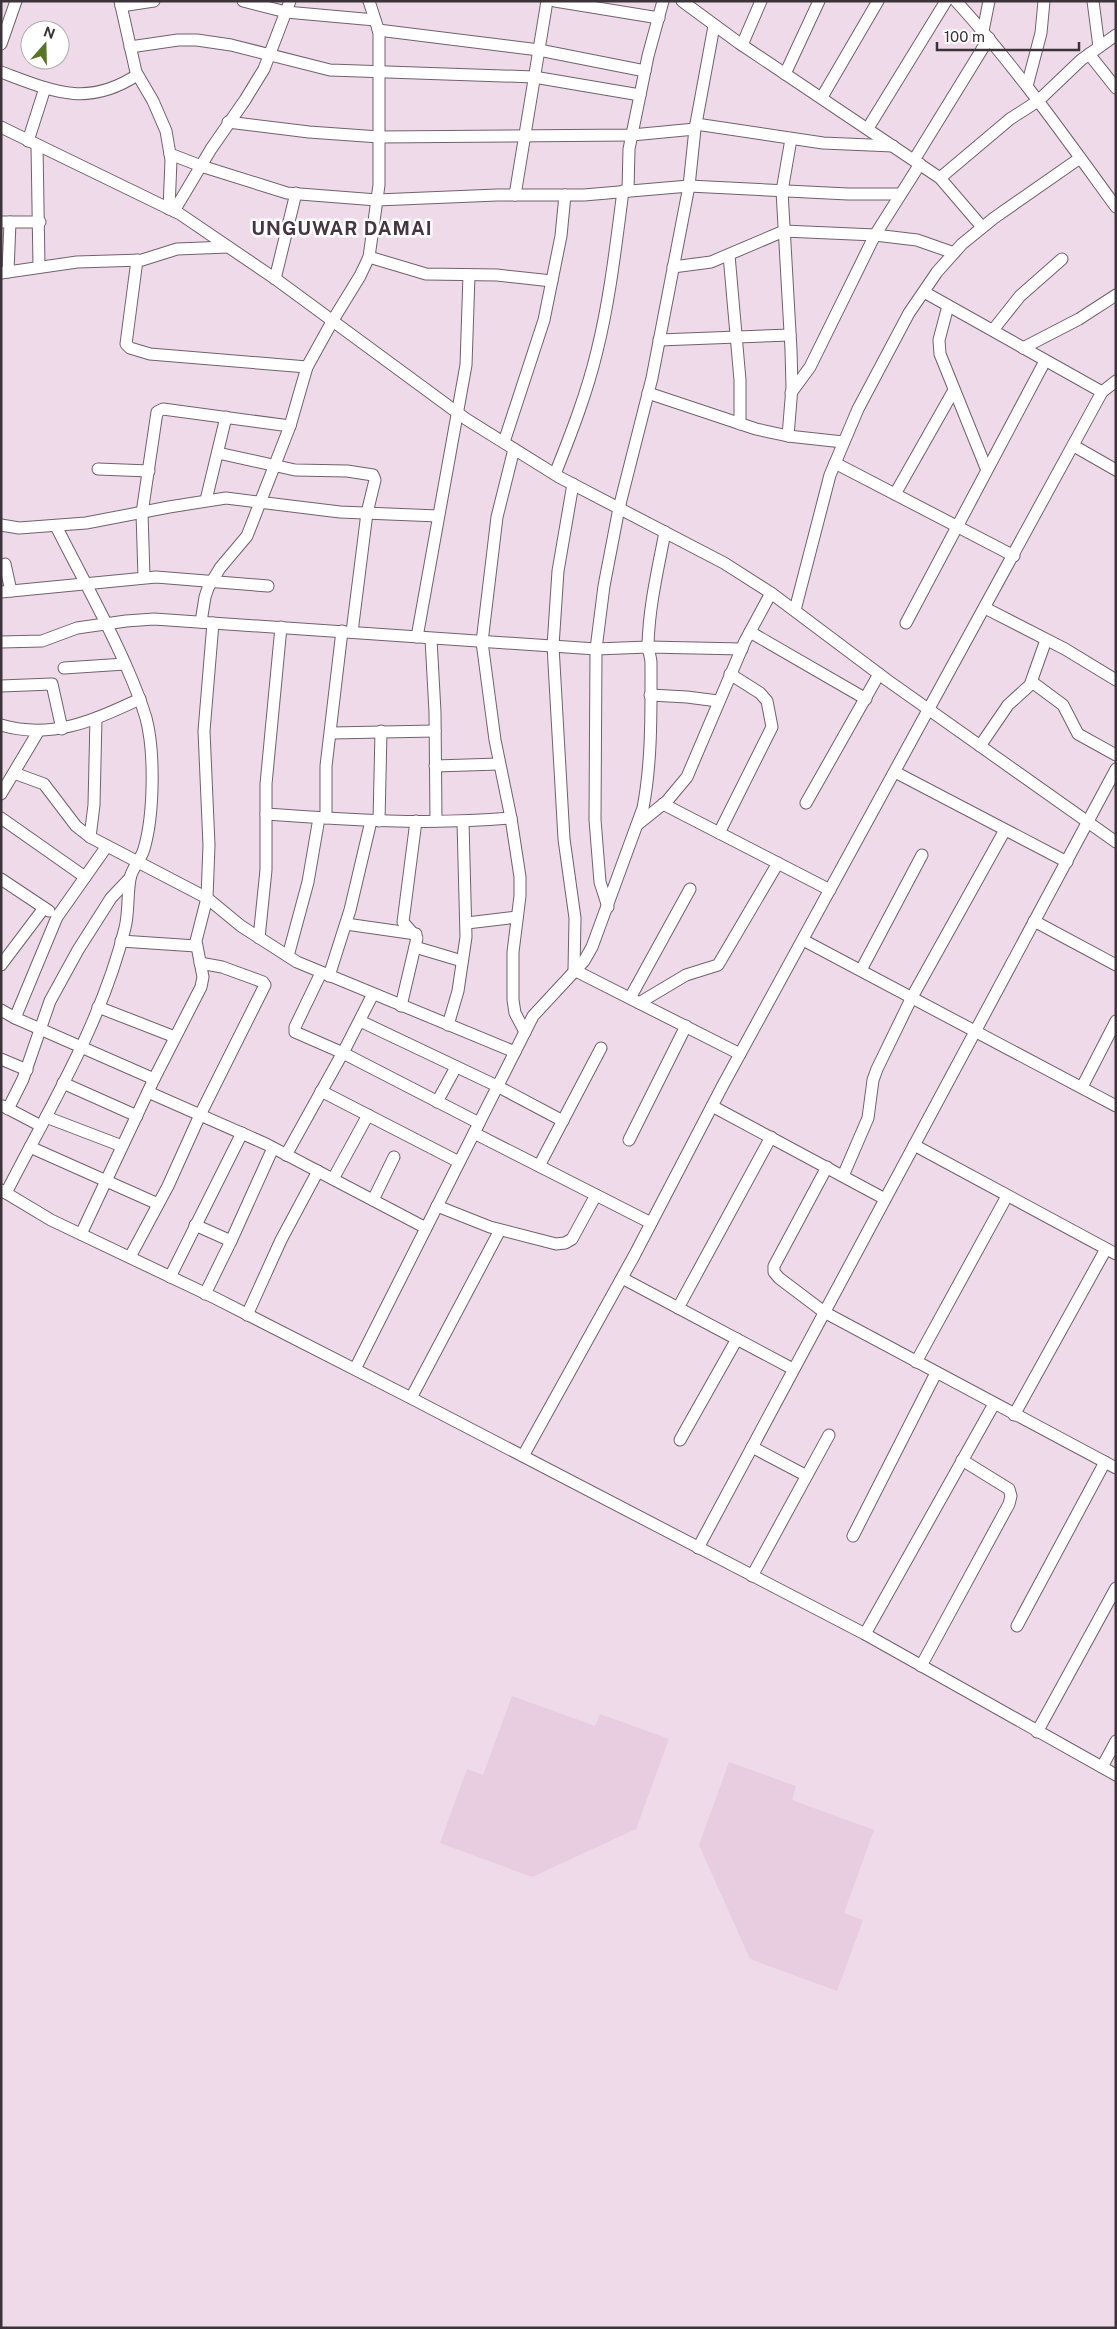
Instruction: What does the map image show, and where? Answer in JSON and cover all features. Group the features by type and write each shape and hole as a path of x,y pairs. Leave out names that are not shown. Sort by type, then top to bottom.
{"street":[{"path":"1,44 16,1"},
{"path":"154,1 120,4 137,76 153,101 166,131 170,154 172,210"},
{"path":"243,1 288,7 376,25 539,50 645,71"},
{"path":"81,1234 154,1079 201,986 203,978 196,941 207,898 209,845 204,731 207,623 205,597 220,568 243,543 290,426 308,367 369,258 377,200 379,73 376,25 369,1"},
{"path":"515,195 547,1"},
{"path":"556,1 659,18"},
{"path":"556,474 579,413 597,350 625,191 629,149 645,71 663,1"},
{"path":"682,1 714,26 940,178 982,227"},
{"path":"742,45 761,1"},
{"path":"785,74 819,1"},
{"path":"822,97 878,1"},
{"path":"868,128 946,1"},
{"path":"956,1 986,35 1113,199"},
{"path":"791,393 810,367 875,235 900,194 986,35 989,1"},
{"path":"1026,86 1041,33 1044,1"},
{"path":"1093,1 1099,47"},
{"path":"172,210 228,122 245,100 270,56 288,7"},
{"path":"608,907 600,882 595,820 596,649 604,586 619,508 648,393 689,186 696,126 714,26"},
{"path":"940,178 1010,119 1038,101 1089,54 1116,35"},
{"path":"130,46 178,40 197,40 231,45 330,70 534,77 640,95"},
{"path":"1089,54 1116,88"},
{"path":"1,72 54,92 83,93 118,87 137,76"},
{"path":"39,267 40,222 32,143 45,88"},
{"path":"228,122 317,133 379,137 632,135 696,126 823,143 894,146"},
{"path":"1,127 172,210 275,279 457,412 514,449 573,484 724,563 771,593 928,710 1116,842"},
{"path":"788,436 791,393 790,335 782,191 791,139"},
{"path":"170,154 200,166 269,188 296,193 377,200 565,194 689,186 900,194"},
{"path":"795,610 821,507 835,462 843,442 909,313 954,253 982,227 1080,158"},
{"path":"275,279 296,193"},
{"path":"504,442 544,320 561,236 565,194"},
{"path":"40,222 6,222 4,272 77,262 137,260 177,249 228,247"},
{"path":"673,267 710,262 784,231 875,235 917,240 954,253"},
{"path":"729,255 736,339 740,424"},
{"path":"369,258 426,274 497,275 552,281"},
{"path":"992,330 1020,296 1062,259"},
{"path":"137,260 126,344 130,348 150,354 308,367"},
{"path":"417,637 466,365 468,276"},
{"path":"924,292 1102,392"},
{"path":"1023,348 1080,319 1116,295"},
{"path":"948,306 939,340 940,354 986,468"},
{"path":"659,340 736,339 790,335"},
{"path":"906,623 958,527 986,468 1045,361"},
{"path":"522,1456 622,1278 740,1054 1102,392 1116,381"},
{"path":"895,494 954,390"},
{"path":"648,393 740,424 788,436 843,442"},
{"path":"144,577 142,513 150,471 155,415 159,410 290,426"},
{"path":"206,500 226,418"},
{"path":"1074,446 1116,470"},
{"path":"514,449 497,517 482,642 499,764 520,877 520,896 512,952 513,1000 515,1013 525,1032"},
{"path":"218,452 295,470 369,473 375,480 367,513 331,733 322,818 288,956"},
{"path":"835,462 1014,556"},
{"path":"98,468 150,471"},
{"path":"573,484 558,571 553,646 564,839 575,918 574,970"},
{"path":"1,525 19,528 86,524 206,500 226,498 367,513 438,516"},
{"path":"56,526 108,623 140,699 146,719 151,749 148,830 140,861 130,878 111,898 78,950 50,1001 27,1070 3,1107 43,1122 122,1146"},
{"path":"355,1369 533,1016 584,961 592,947 608,907 637,825 645,795 651,660 648,647 652,600 665,532"},
{"path":"5,564 6,591 144,577 213,580 268,586"},
{"path":"637,825 663,804 679,788 687,776 730,674 771,593"},
{"path":"984,608 1046,640 1116,680"},
{"path":"1,642 42,641 69,630 108,623 154,619 281,626 431,639 596,649 648,647 742,648"},
{"path":"259,938 266,870 266,784 281,626"},
{"path":"750,632 866,699"},
{"path":"431,639 436,822"},
{"path":"980,746 1008,705 1032,682 1046,640"},
{"path":"64,668 125,664"},
{"path":"719,833 772,727 767,701 760,693 730,674"},
{"path":"806,803 880,674"},
{"path":"1032,682 1063,705 1078,734 1116,755"},
{"path":"1,686 52,684 62,729"},
{"path":"650,695 687,696 718,701"},
{"path":"1,725 38,732 62,729 96,718 140,699"},
{"path":"90,837 94,805 96,718"},
{"path":"331,733 381,731 435,732"},
{"path":"381,731 375,821 346,924 325,974 294,1030 298,1034 342,1053 437,1102 539,1166 651,1223"},
{"path":"1,794 38,732"},
{"path":"435,766 499,764"},
{"path":"698,1548 1115,771"},
{"path":"894,772 1067,862"},
{"path":"14,773 44,784 76,826 90,837 140,861 207,898 228,917 288,956 325,974 515,1052"},
{"path":"663,804 830,890"},
{"path":"266,814 375,821 463,822 510,818"},
{"path":"1,818 86,877"},
{"path":"401,1006 417,938 416,934 403,922 416,821"},
{"path":"448,1025 458,991 467,923 463,822"},
{"path":"843,1176 868,1118 873,1080 912,997 1005,830"},
{"path":"15,1018 57,917 107,846"},
{"path":"861,970 922,856"},
{"path":"635,1000 686,976 718,965 778,863"},
{"path":"130,878 129,912 121,941 82,1047 30,1147 4,1191 52,1220 412,1398 865,1634 1116,1775"},
{"path":"3,882 57,917"},
{"path":"635,1000 690,889"},
{"path":"1,965 44,908"},
{"path":"467,923 517,917"},
{"path":"1034,921 1116,965"},
{"path":"346,924 416,934"},
{"path":"803,940 976,1030 1116,1106"},
{"path":"121,941 196,946"},
{"path":"415,946 462,961"},
{"path":"130,1258 265,984 222,967 200,964"},
{"path":"574,970 740,1054"},
{"path":"286,1155 373,994"},
{"path":"98,1007 175,1037"},
{"path":"1,1010 15,1018 154,1079"},
{"path":"360,1021 498,1086 563,1121"},
{"path":"1082,1087 1116,1021"},
{"path":"629,1140 686,1026"},
{"path":"539,1166 601,1048"},
{"path":"1,1059 27,1070"},
{"path":"437,1102 456,1067"},
{"path":"63,1083 137,1116"},
{"path":"322,1091 459,1162"},
{"path":"148,1092 273,1148 426,1228"},
{"path":"712,1106 885,1199"},
{"path":"333,1179 368,1115"},
{"path":"170,1277 242,1133"},
{"path":"678,1308 771,1137"},
{"path":"914,1145 1111,1252 1014,1415"},
{"path":"30,1147 158,1204"},
{"path":"205,1294 232,1241 273,1148"},
{"path":"373,1200 394,1157"},
{"path":"827,1167 774,1266 774,1272 778,1278 824,1312 1110,1465 1017,1626"},
{"path":"247,1315 289,1224 318,1171"},
{"path":"437,1206 500,1230 556,1244 565,1243 572,1239 596,1195"},
{"path":"916,1362 1007,1196"},
{"path":"195,1225 232,1241"},
{"path":"412,1398 500,1230"},
{"path":"622,1278 793,1369"},
{"path":"680,1440 737,1339"},
{"path":"853,1536 936,1373"},
{"path":"865,1634 994,1404"},
{"path":"752,1576 829,1435"},
{"path":"752,1447 806,1475"},
{"path":"921,1666 1009,1504 1011,1496 1009,1489 962,1460"},
{"path":"1037,1732 1116,1588"},
{"path":"1102,1767 1116,1741"}],"shaded area":[{"path":"512,1696 595,1726 600,1714 669,1739 636,1829 532,1877 440,1843 467,1769 483,1775"},
{"path":"729,1762 796,1786 792,1800 874,1830 844,1913 863,1920 837,1991 750,1959 699,1845"}],"district":[{"name":"UNGUWAR DAMAI","path":"342,228"}]}
